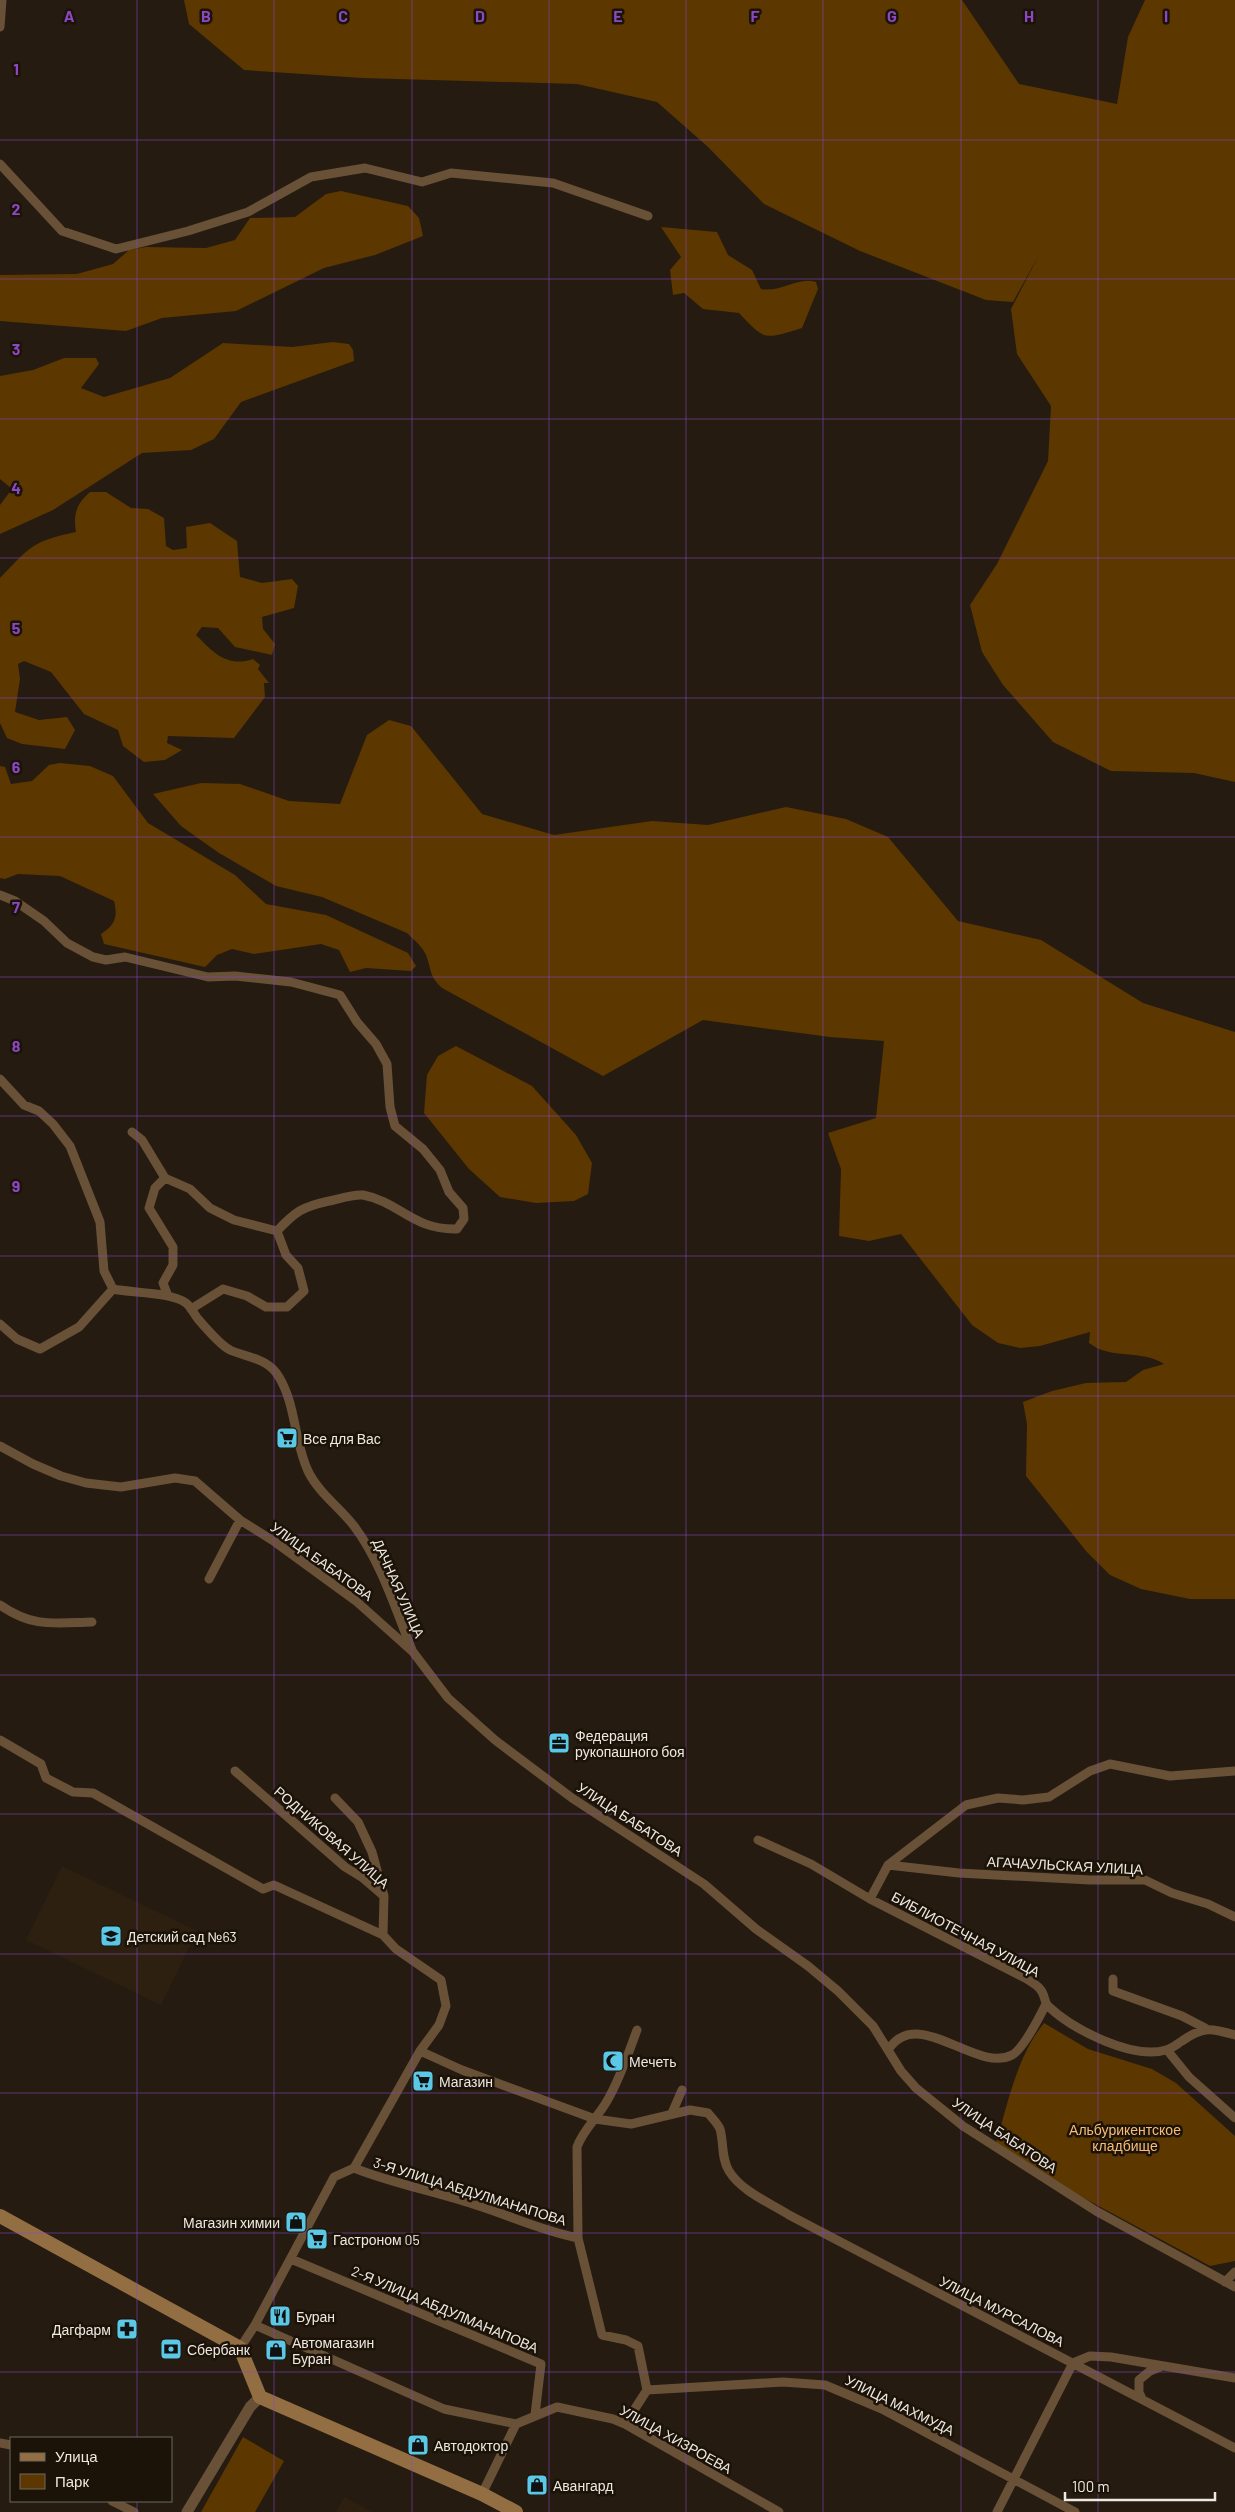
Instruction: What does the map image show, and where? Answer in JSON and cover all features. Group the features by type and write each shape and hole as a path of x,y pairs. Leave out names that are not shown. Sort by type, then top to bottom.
{"main road":[{"path":"0,2216 240,2348 260,2397 482,2494 516,2512"}],"street":[{"path":"0,27 2,0"},
{"path":"0,164 62,231 116,249 188,231 248,212 311,177 365,168 422,182 451,173 553,183 648,216"},
{"path":"0,895 15,901 44,921 67,943 93,957 106,960 125,957 208,977 235,976 291,982 340,995 357,1022 376,1044 387,1064 390,1107 395,1126 423,1150 440,1170 449,1192 463,1208 464,1219 457,1229 441,1229 424,1225 379,1201 362,1195 301,1208 277,1231"},
{"path":"0,1079 24,1105 39,1111 53,1124 70,1146 100,1222 104,1270 113,1289 79,1327 40,1349 17,1339 0,1324"},
{"path":"132,1132 142,1140 165,1178 190,1188 210,1208 234,1220 277,1231"},
{"path":"165,1178 155,1188 149,1208 173,1247 173,1265 164,1283 168,1296"},
{"path":"190,1309 223,1289 247,1296 266,1307 287,1307 304,1291 298,1268 286,1255 277,1231"},
{"name":"ДАЧНАЯ УЛИЦА","path":"113,1289 168,1296 186,1303 229,1350 267,1363 279,1376 293,1412 297,1436 308,1470 315,1482 354,1526 367,1546 413,1652"},
{"name":"УЛИЦА БАБАТОВА","path":"0,1446 61,1476 86,1483 133,1487 165,1479 185,1478 202,1486 240,1520 275,1542 356,1601 413,1652 448,1698 495,1740 572,1798 704,1884 756,1928 808,1966 838,1991 872,2026 901,2071 916,2088 962,2126 1096,2211 1235,2288"},
{"path":"209,1579 240,1520"},
{"path":"0,1604 33,1622 65,1624 92,1622"},
{"path":"0,1740 41,1764 46,1778 73,1792 93,1793 263,1889 274,1885 382,1935 396,1948 441,1980 445,1994 443,2014 439,2026 420,2051 354,2168 334,2177 255,2325 240,2348"},
{"path":"870,1899 888,1865 966,1805 998,1798 1023,1800 1050,1798 1090,1771 1110,1764 1170,1776 1235,1771"},
{"name":"РОДНИКОВАЯ УЛИЦА","path":"236,1771 346,1867 363,1878 384,1896 382,1935"},
{"path":"336,1798 358,1822 372,1852 384,1896"},
{"name":"БИБЛИОТЕЧНАЯ УЛИЦА","path":"758,1840 811,1864 870,1899 1025,1978 1040,1989 1046,2004 1067,2020 1098,2038 1140,2051 1154,2053 1168,2050"},
{"name":"АГАЧАУЛЬСКАЯ УЛИЦА","path":"888,1865 993,1875 1090,1880 1145,1880 1172,1892 1208,1904 1235,1917"},
{"path":"1113,1979 1113,1991 1182,2016 1205,2028 1235,2035"},
{"path":"888,2050 903,2035 913,2034 932,2037 984,2055 1003,2057 1018,2050 1046,2004"},
{"path":"1205,2028 1192,2033 1168,2050 1189,2077 1235,2118"},
{"path":"625,2424 647,2390 638,2346 626,2340 602,2335 578,2238 577,2147 580,2139 595,2119 616,2084 637,2030"},
{"path":"420,2051 470,2073 595,2119 631,2124 672,2114 682,2090"},
{"name":"УЛИЦА МУРСАЛОВА","path":"672,2114 690,2110 708,2113 720,2128 722,2151 729,2171 740,2184 789,2215 1235,2448"},
{"name":"3-Я УЛИЦА АБДУЛМАНАПОВА","path":"354,2168 375,2177 479,2206 530,2226 578,2238"},
{"name":"2-Я УЛИЦА АБДУЛМАНАПОВА","path":"291,2259 542,2364 535,2415"},
{"path":"1225,2282 1235,2272"},
{"path":"255,2325 444,2409 516,2424 482,2494"},
{"path":"997,2512 1073,2363 1090,2356 1110,2356 1161,2367 1235,2378"},
{"path":"1142,2399 1139,2392 1139,2380 1150,2371 1161,2367"},
{"name":"УЛИЦА МАХМУДА","path":"647,2390 783,2382 825,2385 882,2409 1075,2512"},
{"path":"188,2512 250,2407 260,2397"},
{"name":"УЛИЦА ХИЗРОЕВА","path":"516,2424 557,2407 613,2419 625,2424 779,2512"},
{"path":"114,2502 134,2512"}],"shaded area":[{"name":"Детский сад №63","path":"62,1866 197,1931 161,2005 26,1940"},
{"path":"344,2497 373,2512 336,2512"}],"green space":[{"path":"184,0 962,0 1019,84 1117,104 1128,37 1145,0 1235,0 1235,782 1194,773 1111,771 1053,742 1003,685 982,652 970,605 997,564 1048,461 1051,406 1017,354 1011,309 1039,255 1013,302 986,300 860,251 764,204 707,146 657,102 577,84 362,78 244,70 189,24"},
{"path":"341,191 408,206 419,218 423,236 375,255 324,268 236,311 162,318 126,331 0,321 0,275 77,274 113,264 129,250 146,247 206,248 235,240 250,218 295,217 326,194"},
{"path":"661,227 717,232 728,255 752,270 761,289 776,289 803,281 816,282 818,289 802,328 767,336 755,329 739,313 703,309 684,293 673,295 670,270 681,257"},
{"path":"333,342 349,344 353,350 354,361 241,402 214,439 191,450 142,453 53,510 0,534 0,505 12,489 0,479 0,376 33,370 64,358 96,358 99,364 81,388 104,397 170,378 223,343 292,347"},
{"path":"90,492 106,492 131,508 148,509 164,518 166,546 173,550 187,548 186,527 210,523 237,541 240,577 262,583 292,579 298,586 294,608 262,617 263,629 275,644 272,655 235,647 218,628 202,627 196,635 208,647 228,660 244,661 253,659 260,665 258,669 269,683 264,683 265,697 234,738 168,736 167,743 182,750 165,760 144,762 123,746 118,730 84,714 51,672 24,661 18,664 20,679 15,712 39,720 67,717 75,730 65,749 22,744 7,738 0,723 0,578 18,559 41,542 76,532 75,515 81,501"},
{"path":"389,720 411,726 482,814 554,835 652,821 708,825 786,807 846,819 888,837 958,921 1041,940 1143,1003 1235,1032 1235,1599 1190,1599 1141,1589 1110,1575 1086,1551 1026,1476 1027,1424 1023,1402 1052,1391 1086,1383 1126,1382 1143,1370 1164,1364 1155,1359 1097,1348 1089,1343 1090,1332 1040,1346 1020,1348 998,1343 972,1325 901,1234 869,1241 839,1236 841,1169 828,1133 876,1118 884,1041 830,1037 703,1020 603,1076 442,988 433,977 426,955 418,943 407,933 322,897 276,886 219,853 181,826 153,794 201,783 240,784 289,801 340,804 367,735"},
{"path":"60,763 90,766 113,776 148,823 235,875 266,904 326,915 408,953 416,966 411,971 366,968 350,972 339,950 321,944 254,954 232,949 217,955 205,967 104,944 101,934 110,927 114,920 116,912 114,901 60,876 18,874 5,879 0,878 0,766 5,767 11,784 32,781 49,765"},
{"path":"456,1046 532,1086 576,1135 592,1163 588,1194 574,1201 536,1203 500,1197 469,1169 424,1113 427,1075 438,1056"},
{"name":"Альбурикентское кладбище","path":"1044,2023 1088,2049 1152,2069 1176,2083 1235,2136 1235,2261 1210,2266 1054,2182 996,2143 1020,2065"},
{"path":"243,2437 284,2461 255,2512 201,2512"}],"place":[{"name":"Все для Вас","path":"287,1438"},
{"name":"Федерация рукопашного боя","path":"559,1743"},
{"name":"Детский сад №63","path":"111,1936"},
{"name":"Мечеть","path":"613,2061"},
{"name":"Магазин","path":"423,2081"},
{"name":"Магазин химии","path":"296,2222"},
{"name":"Гастроном 05","path":"317,2239"},
{"name":"Буран","path":"280,2316"},
{"name":"Дагфарм","path":"127,2329"},
{"name":"Сбербанк","path":"171,2349"},
{"name":"Автомагазин Буран","path":"276,2350"},
{"name":"Автодоктор","path":"418,2445"},
{"name":"Авангард","path":"537,2485"}]}
